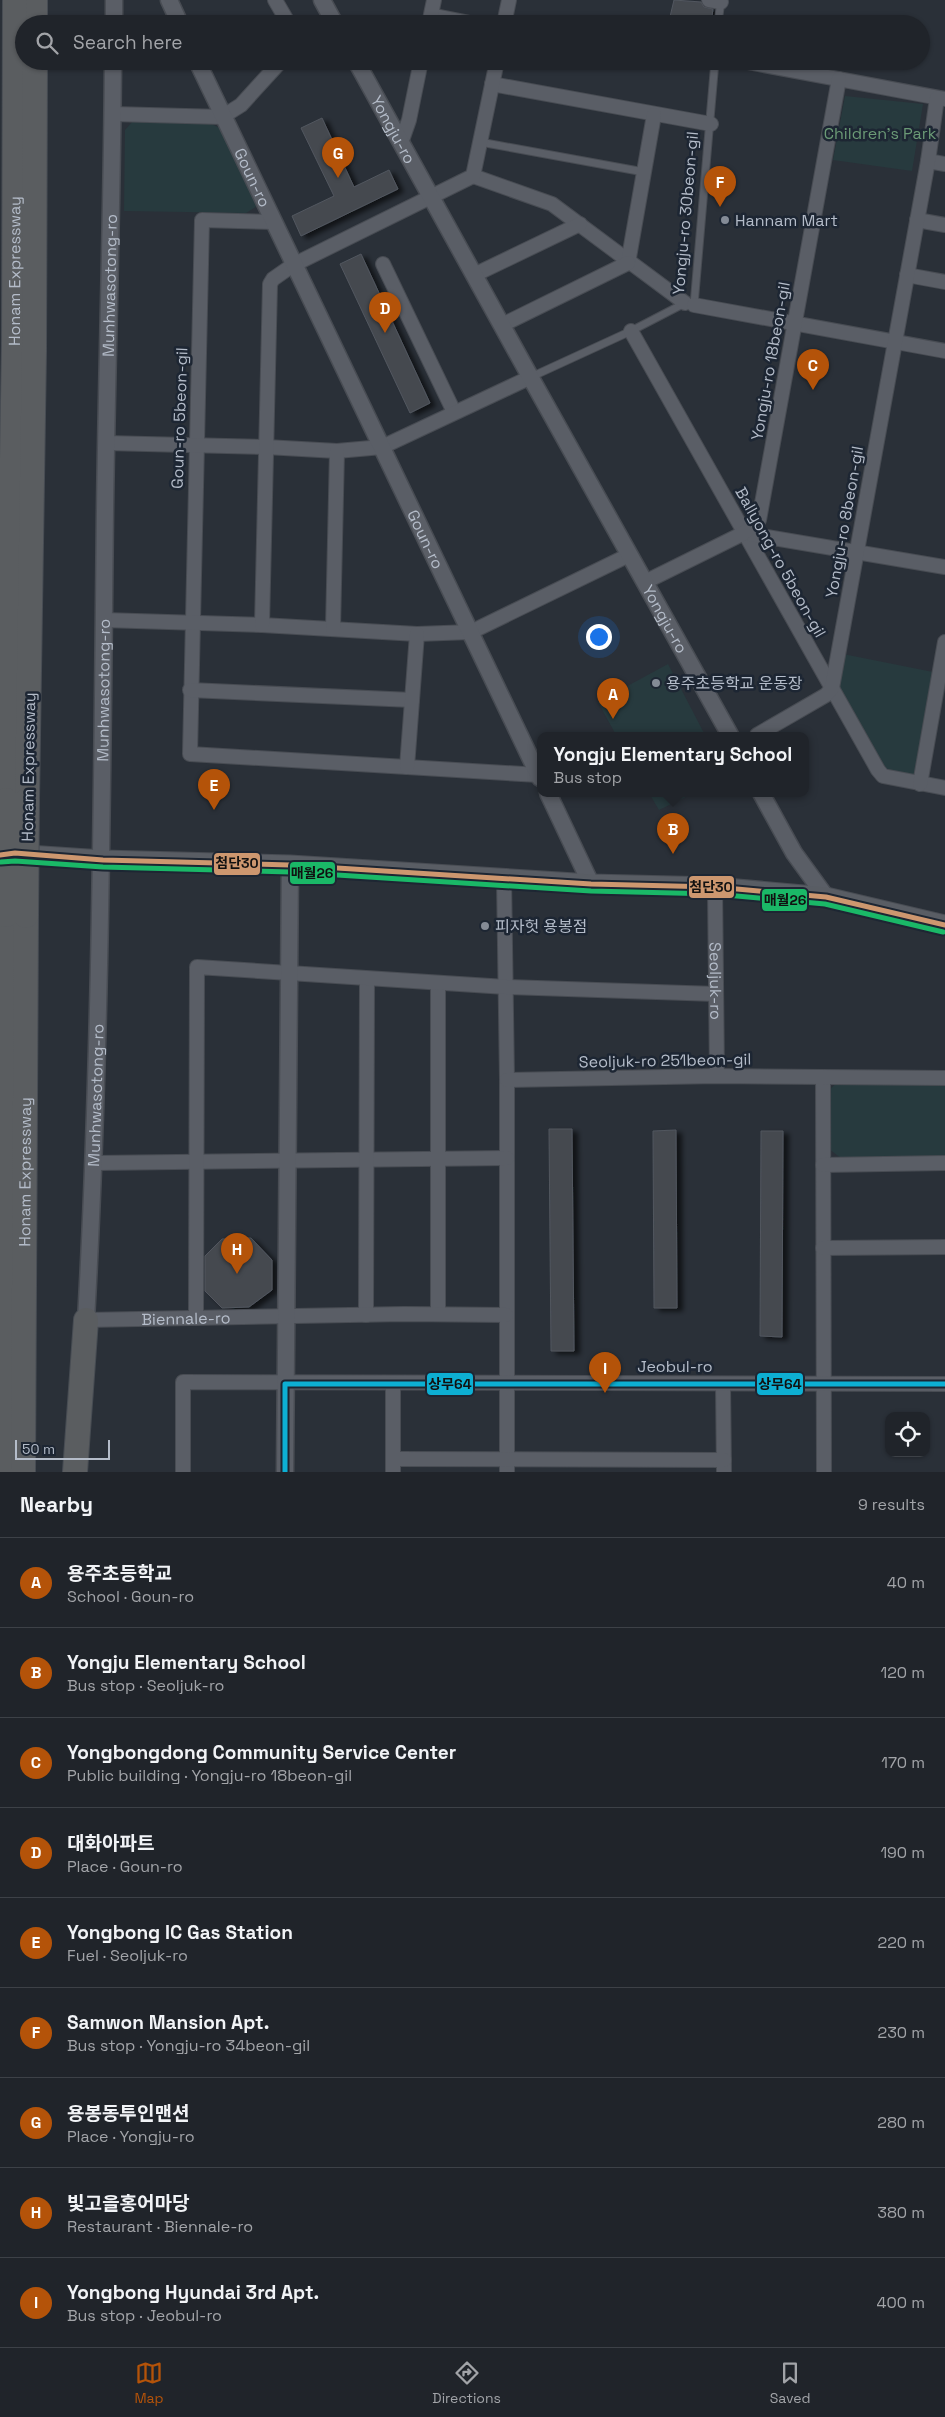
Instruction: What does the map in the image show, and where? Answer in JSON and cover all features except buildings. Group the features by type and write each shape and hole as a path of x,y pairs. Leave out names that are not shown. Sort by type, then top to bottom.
{"highway":[{"name":"Honam Expressway","path":"15,0 16,915 23,1472"},
{"path":"35,0 35,15"},
{"name":"Honam Expressway","path":"16,800 34,351 35,70"},
{"name":"Honam Expressway","path":"4,1472 16,915"},
{"path":"75,1472 86,1320"}],"main road":[{"path":"0,855 290,865 592,884 715,887 826,896 945,925"}],"street":[{"path":"114,0 114,15"},
{"path":"169,0 176,15"},
{"path":"275,0 284,15"},
{"path":"322,0 330,15"},
{"path":"506,15 509,0"},
{"name":"Munhwasotong-ro","path":"86,1320 95,1163 102,860 106,443 114,70"},
{"name":"Goun-ro","path":"201,70 537,770"},
{"path":"113,114 222,117 242,105 273,70"},
{"name":"Yongju-ro","path":"361,70 429,198 531,376 728,732"},
{"path":"401,143 409,120 419,70"},
{"path":"473,176 495,70"},
{"path":"790,70 941,98"},
{"name":"Yongju-ro 18beon-gil","path":"645,582 744,533 759,520 839,79"},
{"name":"Yongju-ro 30beon-gil","path":"492,84 711,124"},
{"name":"Yongju-ro 8beon-gil","path":"832,688 941,98"},
{"path":"628,263 646,172 654,115"},
{"path":"928,161 945,164"},
{"path":"262,625 270,284 273,279 293,264 473,176 552,204 628,263 689,304 945,350"},
{"name":"Goun-ro 5beon-gil","path":"274,222 202,220 195,445 190,754 537,776"},
{"path":"917,220 945,225"},
{"path":"474,275 580,224"},
{"path":"502,325 628,263"},
{"path":"383,264 454,412"},
{"path":"907,275 945,282"},
{"name":"Ballyong-ro 5beon-gil","path":"631,331 878,770 883,776 945,788"},
{"path":"106,443 266,447 337,451 382,447 531,376"},
{"path":"333,629 337,451"},
{"path":"744,533 945,568"},
{"path":"104,620 262,625 417,634 471,632 629,555"},
{"path":"407,767 417,634"},
{"path":"920,784 945,642"},
{"path":"762,732 826,695 832,688"},
{"path":"190,690 412,700"},
{"path":"550,797 592,884"},
{"path":"763,797 794,853 826,896"},
{"path":"285,1472 290,865"},
{"path":"504,878 507,1080 507,1466"},
{"name":"Seoljuk-ro","path":"715,887 717,1076"},
{"path":"196,1318 197,967 506,987 716,994"},
{"path":"366,1315 367,979"},
{"path":"438,983 438,1314 506,1315"},
{"name":"Seoljuk-ro 251beon-gil","path":"507,1080 717,1076 945,1078"},
{"path":"822,1077 824,1472"},
{"path":"95,1163 507,1158"},
{"path":"823,1165 945,1163"},
{"path":"824,1248 945,1247"},
{"name":"Biennale-ro","path":"86,1320 438,1314"},
{"name":"Jeobul-ro","path":"183,1472 183,1382 285,1384 945,1384"},
{"path":"393,1384 393,1466 452,1459 507,1466 619,1459 724,1466 723,1384"}],"lane":[{"path":"717,1 718,15"},
{"path":"431,12 446,15"},
{"name":"Yongju-ro 30beon-gil","path":"531,376 689,304 711,124 714,70"},
{"path":"480,142 565,159 646,172"}],"green space":[{"name":"Children's Park","path":"845,96 923,104 912,171 833,160"},
{"path":"133,121 207,122 222,129 257,206 246,213 124,211 125,130"},
{"path":"843,654 938,673 917,778 895,773 886,768 836,686"},
{"name":"용주초등학교 운동장","path":"668,664 703,732 614,732 598,702"},
{"path":"651,797 686,797 659,810"},
{"path":"945,1081 945,1158 842,1159 828,1148 828,1091 838,1082"}],"transit line":[{"name":"첨단30","path":"0,855 15,853 103,860 290,865 591,884 715,887 826,897 945,925"},
{"name":"매월26","path":"1,862 290,872 591,891 715,894 825,904 943,932"},
{"name":"상무64","path":"285,1384 945,1384"},
{"name":"상무64","path":"285,1384 285,1472"}],"place":[{"name":"용봉동투인맨션","path":"338,178"},
{"name":"Samwon Mansion Apt.","path":"720,207"},
{"name":"Hannam Mart","path":"725,220"},
{"name":"대화아파트","path":"385,333"},
{"name":"Yongbongdong Community Service Center","path":"813,390"},
{"name":"용주초등학교 운동장","path":"656,683"},
{"name":"용주초등학교","path":"613,719"},
{"name":"Yongbong IC Gas Station","path":"214,810"},
{"name":"Yongju Elementary School","path":"673,854"},
{"name":"피자헛 용봉점","path":"485,926"},
{"name":"빛고을홍어마당","path":"237,1274"},
{"name":"Yongbong Hyundai 3rd Apt.","path":"605,1393"}]}
